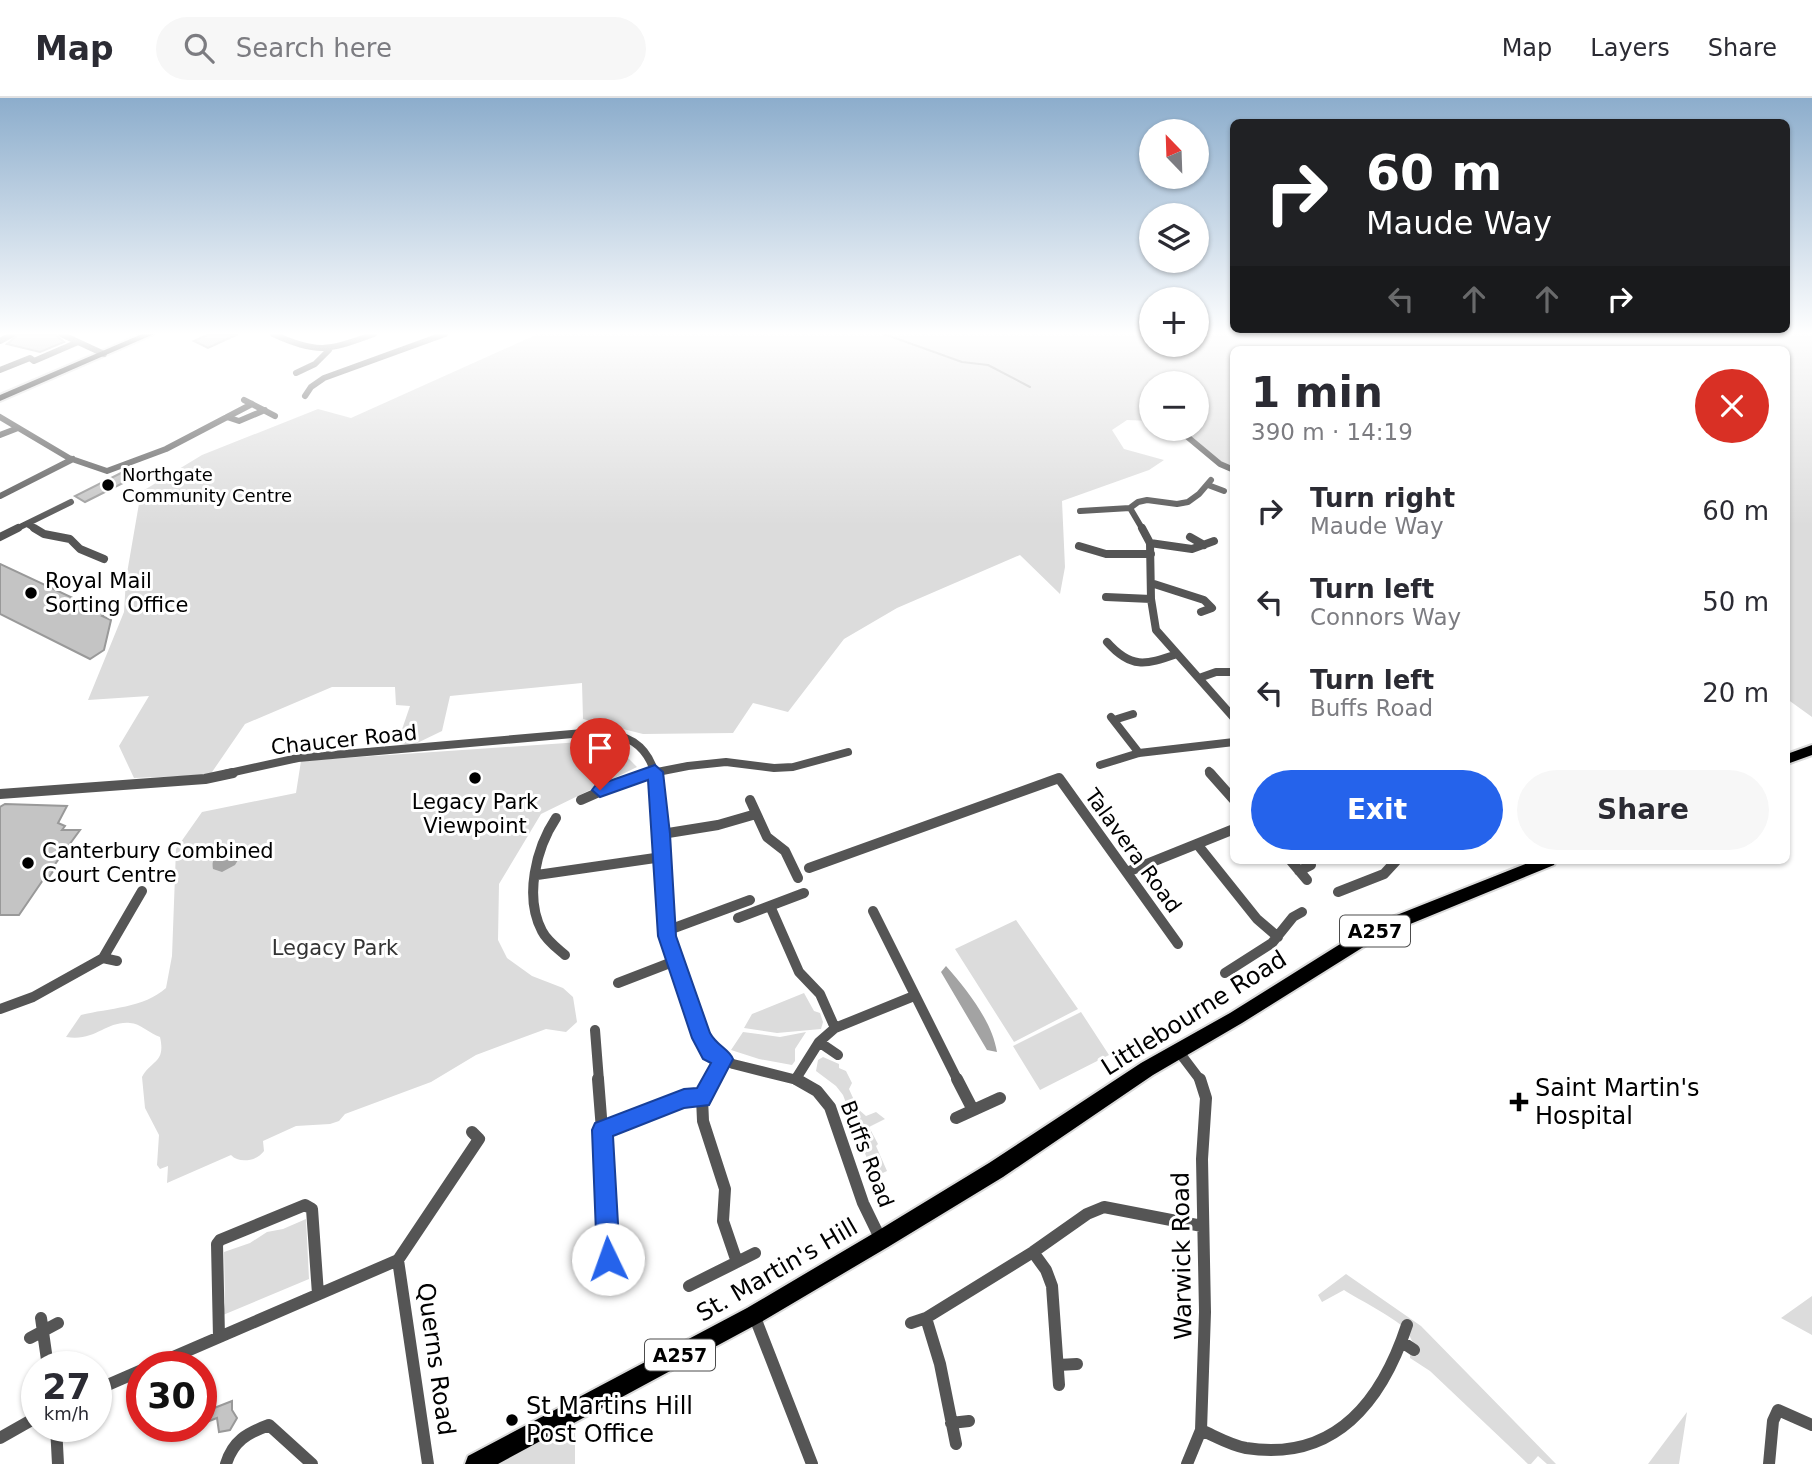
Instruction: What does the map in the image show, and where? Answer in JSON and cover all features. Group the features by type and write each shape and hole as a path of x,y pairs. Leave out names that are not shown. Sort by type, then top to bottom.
{"main road":[{"path":"1790,758 1812,750"},
{"name":"Littlebourne Road","path":"881,1240 996,1171 1147,1069 1375,931 1542,864"},
{"name":"St. Martin's Hill","path":"476,1464 754,1315 881,1240"}],"street":[{"path":"244,400 275,416"},
{"path":"0,417 73,459 99,471 107,471 166,449 252,404"},
{"path":"227,417 239,421 265,410"},
{"path":"0,435 18,428"},
{"path":"1192,441 1220,464 1230,468"},
{"path":"0,496 73,459"},
{"path":"1080,511 1129,508 1134,503 1150,500 1172,506 1183,505 1198,498 1210,483 1224,491"},
{"path":"0,537 71,502"},
{"path":"1129,508 1150,543 1151,599 1156,630 1230,713"},
{"path":"27,524 44,534 70,539 93,556 104,559"},
{"path":"1190,537 1204,545"},
{"path":"1150,543 1171,544 1187,549 1214,541"},
{"path":"1079,546 1106,554 1151,554"},
{"path":"85,561 93,556"},
{"path":"1151,583 1204,600 1212,608 1201,612"},
{"path":"1106,597 1151,599"},
{"path":"1107,642 1121,658 1135,663 1149,663 1177,654"},
{"path":"1199,678 1216,672 1230,672"},
{"path":"1133,713 1112,718 1139,753"},
{"name":"Chaucer Road","path":"0,794 205,779 298,758 450,747 595,732 621,735 645,750 655,772"},
{"name":"Talavera Road","path":"1100,765 1139,753 1230,742"},
{"path":"581,800 617,783 655,772 728,761 770,768 791,767 848,752"},
{"path":"1209,771 1230,795"},
{"path":"655,772 662,834 666,931 706,1046 710,1052 723,1059 702,1098 703,1121 725,1189 723,1221 737,1262"},
{"name":"Talavera Road","path":"809,868 1059,778 1178,944"},
{"path":"750,800 767,837 785,851 799,878"},
{"path":"662,834 718,825 756,814"},
{"path":"556,818 541,843 535,897 540,927 551,943 565,955"},
{"path":"1127,872 1230,831"},
{"path":"1196,844 1256,919 1278,937"},
{"path":"537,875 662,857"},
{"path":"1293,864 1307,880"},
{"path":"1338,892 1384,874 1393,864"},
{"path":"1299,871 1311,865"},
{"path":"0,1009 33,997 103,958 142,891"},
{"path":"738,918 804,893"},
{"path":"666,931 750,900"},
{"path":"771,906 799,972 820,994 835,1028"},
{"path":"873,911 973,1111"},
{"path":"1225,972 1278,937 1293,917 1302,912"},
{"path":"103,958 117,961"},
{"path":"618,983 675,961"},
{"path":"797,1077 819,1042 835,1028 914,996"},
{"path":"595,1030 608,1259"},
{"path":"819,1042 838,1055"},
{"name":"Warwick Road","path":"1179,1052 1199,1076 1206,1098 1202,1226 1205,1312 1201,1430 1187,1464"},
{"name":"Buffs Road","path":"723,1059 797,1077 810,1084 830,1107 863,1203 881,1240"},
{"path":"602,1130 684,1098 702,1098"},
{"path":"956,1118 1000,1098"},
{"name":"Querns Road","path":"187,1351 398,1261 479,1139 472,1132"},
{"path":"219,1337 217,1244 220,1240 305,1205 312,1209 318,1294"},
{"path":"911,1323 926,1318 1033,1252 1087,1214 1104,1207 1202,1226"},
{"path":"1033,1252 1045,1266 1055,1295 1054,1320 1059,1385"},
{"path":"689,1286 755,1253"},
{"name":"Querns Road","path":"398,1261 428,1464"},
{"path":"754,1315 812,1464"},
{"path":"926,1318 937,1344 956,1444"},
{"path":"44,1351 38,1329 58,1323"},
{"path":"1201,1430 1244,1447 1284,1451 1316,1444 1348,1426 1375,1398 1408,1346 1407,1325"},
{"path":"1058,1365 1077,1364"},
{"path":"1769,1464 1773,1421 1778,1410 1812,1425"},
{"path":"951,1423 968,1421"},
{"path":"226,1464 229,1450 237,1439 269,1425 312,1464"},
{"path":"0,1438 21,1427"},
{"path":"57,1442 58,1464"}],"green space":[{"path":"396,398 1139,398 1139,420 1127,420 1112,430 1124,449 1164,460 1149,470 1062,501 1065,567 1060,594 1020,555 897,608 844,639 788,712 753,703 733,733 643,734 583,719 582,683 450,696 442,731 413,745 397,744 410,706 396,705 395,687 332,687 245,724 210,775 134,778 119,746 149,696 88,700 124,612 126,579 141,492 202,455 318,409 351,418"},
{"path":"1209,398 1230,398 1230,466 1192,441 1209,441"},
{"path":"1790,398 1812,398 1812,717 1790,701"},
{"name":"Legacy Park","path":"610,740 637,767 541,814 499,884 498,940 507,958 532,976 563,988 573,997 577,1022 566,1032 546,1029 476,1055 431,1082 345,1114 339,1121 296,1126 263,1141 264,1151 253,1159 239,1160 231,1155 167,1183 168,1166 160,1169 157,1165 159,1135 145,1108 142,1077 159,1057 160,1037 138,1025 121,1023 85,1037 66,1037 81,1015 147,1000 166,988 172,956 176,849 202,812 296,793 301,761"},
{"path":"1016,920 1078,1009 1014,1042 955,949"},
{"path":"804,993 814,1011 820,1013 823,1022 821,1029 777,1033 744,1028 752,1014"},
{"path":"1081,1012 1109,1055 1040,1090 1013,1046"},
{"path":"743,1032 780,1037 806,1032 795,1049 795,1061 792,1065 731,1050"},
{"path":"823,1057 839,1064 839,1068 846,1071 852,1083 849,1089 858,1109 866,1116 876,1112 885,1119 869,1127 887,1171 874,1177 843,1095 816,1071 818,1060"},
{"path":"306,1219 309,1279 223,1315 224,1252 250,1243 267,1232 283,1229"},
{"path":"1346,1274 1421,1326 1556,1464 1547,1464 1538,1456 1528,1464 1430,1371 1410,1358 1410,1355 1417,1356 1419,1349 1407,1331 1396,1322 1344,1290 1322,1302 1318,1295"},
{"path":"1812,1296 1812,1335 1781,1318"},
{"path":"1687,1412 1679,1464 1648,1464"},
{"path":"575,1424 575,1464 498,1464"}],"shaded area":[{"path":"236,849 241,855 235,865 222,872 213,869 214,860 219,854"},
{"path":"946,966 984,1017 997,1052 987,1050 941,972"}],"building":[{"name":"Northgate Community Centre","path":"131,468 141,474 85,502 75,496"},
{"name":"Royal Mail Sorting Office","path":"0,564 105,613 102,616 111,620 104,650 90,659 0,614"},
{"name":"Canterbury Combined Court Centre","path":"5,804 67,806 58,823 65,826 62,830 80,830 53,867 56,867 49,877 45,877 19,915 0,915 0,807"},
{"path":"232,1401 232,1410 237,1418 230,1430 219,1432 217,1407"}],"place":[{"name":"Northgate Community Centre","path":"108,485"},
{"name":"Royal Mail Sorting Office","path":"31,593"},
{"name":"Legacy Park Viewpoint","path":"475,778"},
{"name":"Canterbury Combined Court Centre","path":"28,863"},
{"name":"Saint Martin's Hospital","path":"1519,1102"},
{"name":"St Martins Hill Post Office","path":"512,1420"}],"route":[{"path":"600,790 655,772 662,834 667,936 702,1038 710,1052 723,1059 702,1098 684,1098 602,1130 608,1259"}]}
